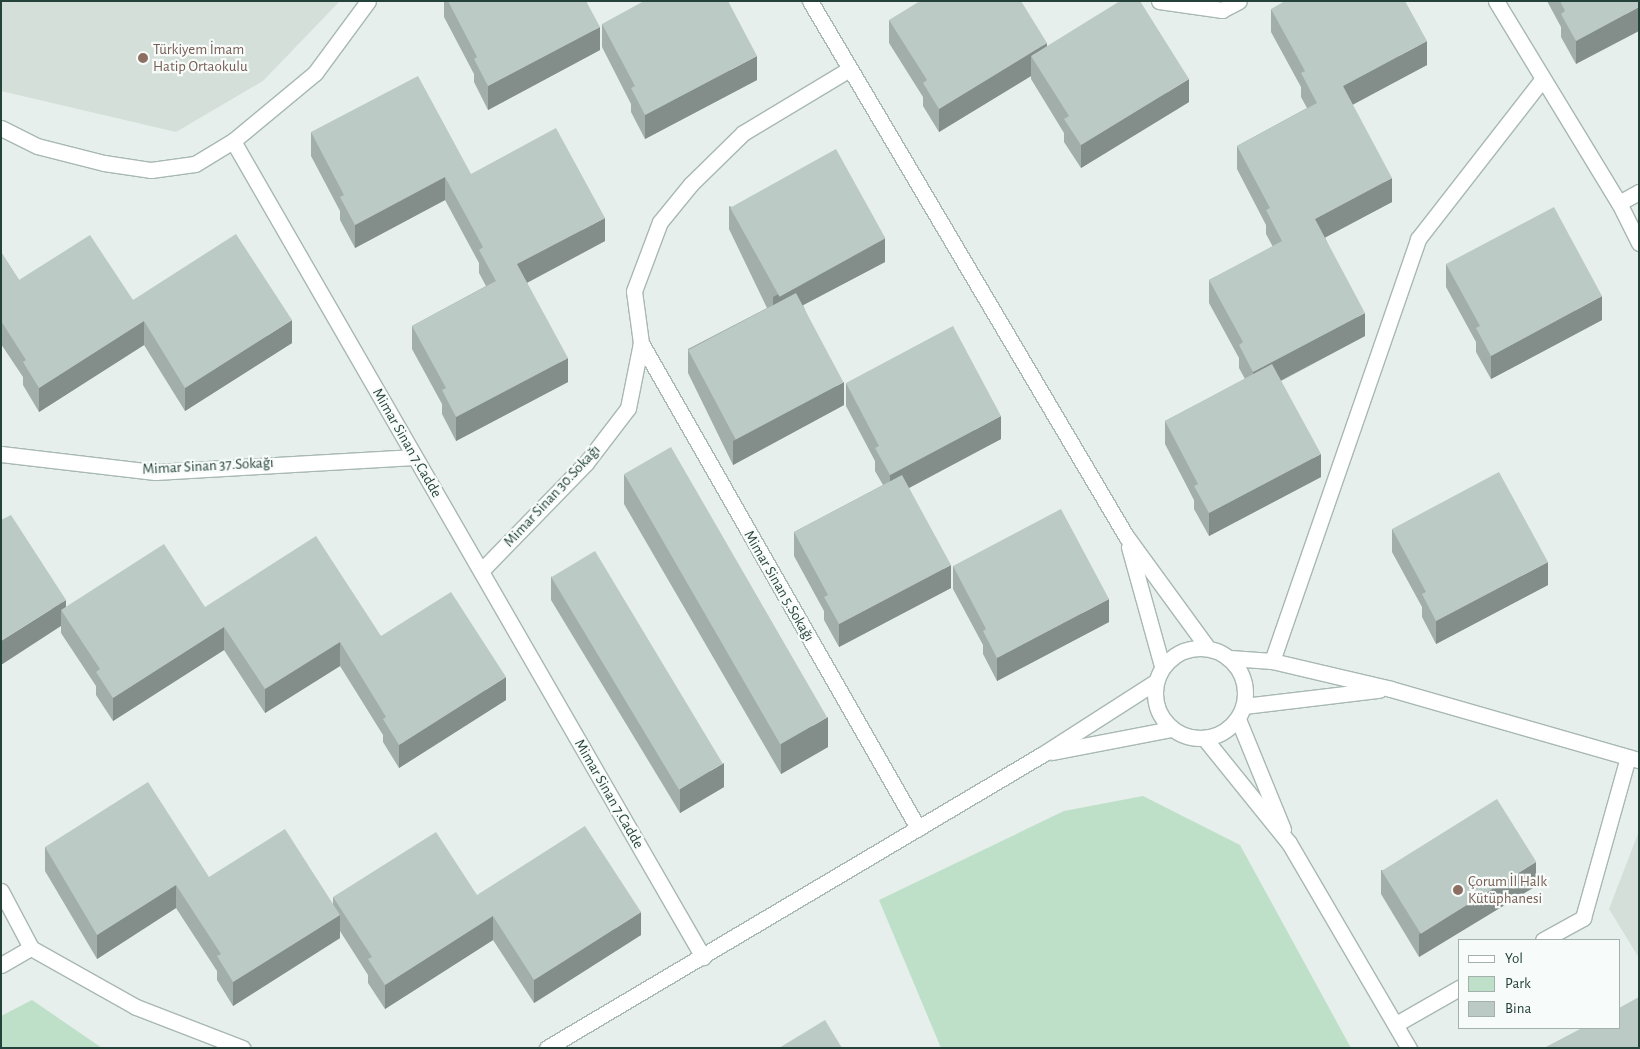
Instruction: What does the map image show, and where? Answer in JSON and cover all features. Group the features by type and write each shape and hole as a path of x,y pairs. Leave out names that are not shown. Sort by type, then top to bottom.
{"street":[{"path":"1,128 37,146 104,163 150,170 195,164 233,141 315,73 368,1"},
{"path":"810,1 848,70 1126,536 1207,648"},
{"path":"1159,1 1222,10 1239,1"},
{"path":"1496,1 1542,80 1619,203 1639,243"},
{"name":"Mimar Sinan 30.Sokağı","path":"480,571 586,463 628,408 641,343 634,291 660,222 690,184 743,133 848,70"},
{"path":"1272,661 1418,239 1542,80"},
{"name":"Mimar Sinan 7.Cadde","path":"233,141 703,957"},
{"path":"1619,203 1639,192"},
{"name":"Mimar Sinan 5.Sokağı","path":"641,343 918,828"},
{"name":"Mimar Sinan 37.Sokağı","path":"1,454 155,472 415,457"},
{"path":"1126,536 1162,666"},
{"path":"1391,689 1241,713 1224,733 1204,739 1187,738 1171,730 1160,716 1154,699 1155,682 1162,666 1182,650 1207,648 1230,658 1272,661 1391,689 1633,758 1583,918 1545,939"},
{"path":"1230,658 1244,680 1241,713 1289,844"},
{"path":"547,1048 1043,754 1155,682"},
{"path":"1043,754 1171,730"},
{"path":"1204,739 1289,844 1409,1048"},
{"path":"1,891 31,948 136,1007 242,1048"},
{"path":"1,965 31,948"},
{"path":"1396,1024 1458,989"}],"shaded area":[{"name":"Türkiyem İmam Hatip Ortaokulu","path":"1,1 340,1 263,81 176,132 1,91"},
{"path":"1639,831 1639,958 1609,909"}],"green space":[{"path":"1143,796 1240,845 1351,1048 941,1048 879,900 1064,811"},
{"path":"32,1000 102,1048 1,1048 1,1016"}],"building":[{"path":"448,1 586,1 600,27 488,86 474,59 477,57"},
{"path":"644,1 728,1 757,56 645,115 631,88 635,86 602,24"},
{"path":"920,1 1021,1 1047,43 939,109 923,83 927,80 889,20"},
{"path":"1120,1 1140,1 1189,79 1081,145 1064,119 1069,116 1031,56"},
{"path":"1285,1 1405,1 1427,41 1343,86 1392,178 1315,219 1365,313 1253,372 1239,345 1243,342 1209,280 1282,241 1266,210 1270,208 1237,146 1317,103 1301,73 1305,71 1271,9"},
{"path":"1560,1 1639,1 1639,7 1576,41 1561,14 1565,11"},
{"path":"418,76 471,174 556,128 605,218 517,264 568,358 456,417 442,390 446,388 412,326 496,281 479,250 483,247 445,177 355,225 340,197 344,195 311,132"},
{"path":"836,149 885,238 780,297 730,208"},
{"path":"1554,207 1602,296 1491,356 1476,328 1480,326 1446,264"},
{"path":"236,234 292,320 185,388 144,321 39,388 23,362 26,360 1,321 1,252 19,280 90,235 133,300"},
{"path":"796,293 843,382 736,439 688,350"},
{"path":"953,326 1001,416 890,475 875,448 879,446 846,383"},
{"path":"1272,364 1321,454 1209,513 1194,486 1198,484 1165,421"},
{"path":"671,447 827,717 780,744 624,474"},
{"path":"1499,472 1548,562 1436,621 1422,594 1426,592 1392,529"},
{"path":"902,475 951,565 839,624 824,597 828,595 794,532"},
{"path":"1061,509 1109,599 997,658 983,631 986,629 953,566"},
{"path":"11,515 66,600 1,641 1,520"},
{"path":"316,536 381,636 451,592 506,677 399,745 383,719 386,717 340,642 265,689 224,627 113,698 96,672 100,669 61,610 164,544 205,607"},
{"path":"595,551 723,764 679,790 551,577"},
{"path":"148,782 209,877 285,829 340,915 233,982 217,956 221,954 176,885 97,935 45,847"},
{"name":"Çorum İl Halk Kütüphanesi","path":"1497,799 1536,862 1421,934 1382,871"},
{"path":"585,826 641,912 534,980 493,916 385,985 368,959 372,957 333,897 436,832 477,895"},
{"path":"1639,997 1639,1048 1544,1048 1580,1029 1620,1029 1620,1007"},
{"path":"825,1020 842,1048 779,1048"}],"place":[{"name":"Türkiyem İmam Hatip Ortaokulu","path":"143,58"},
{"name":"Çorum İl Halk Kütüphanesi","path":"1458,890"}]}
